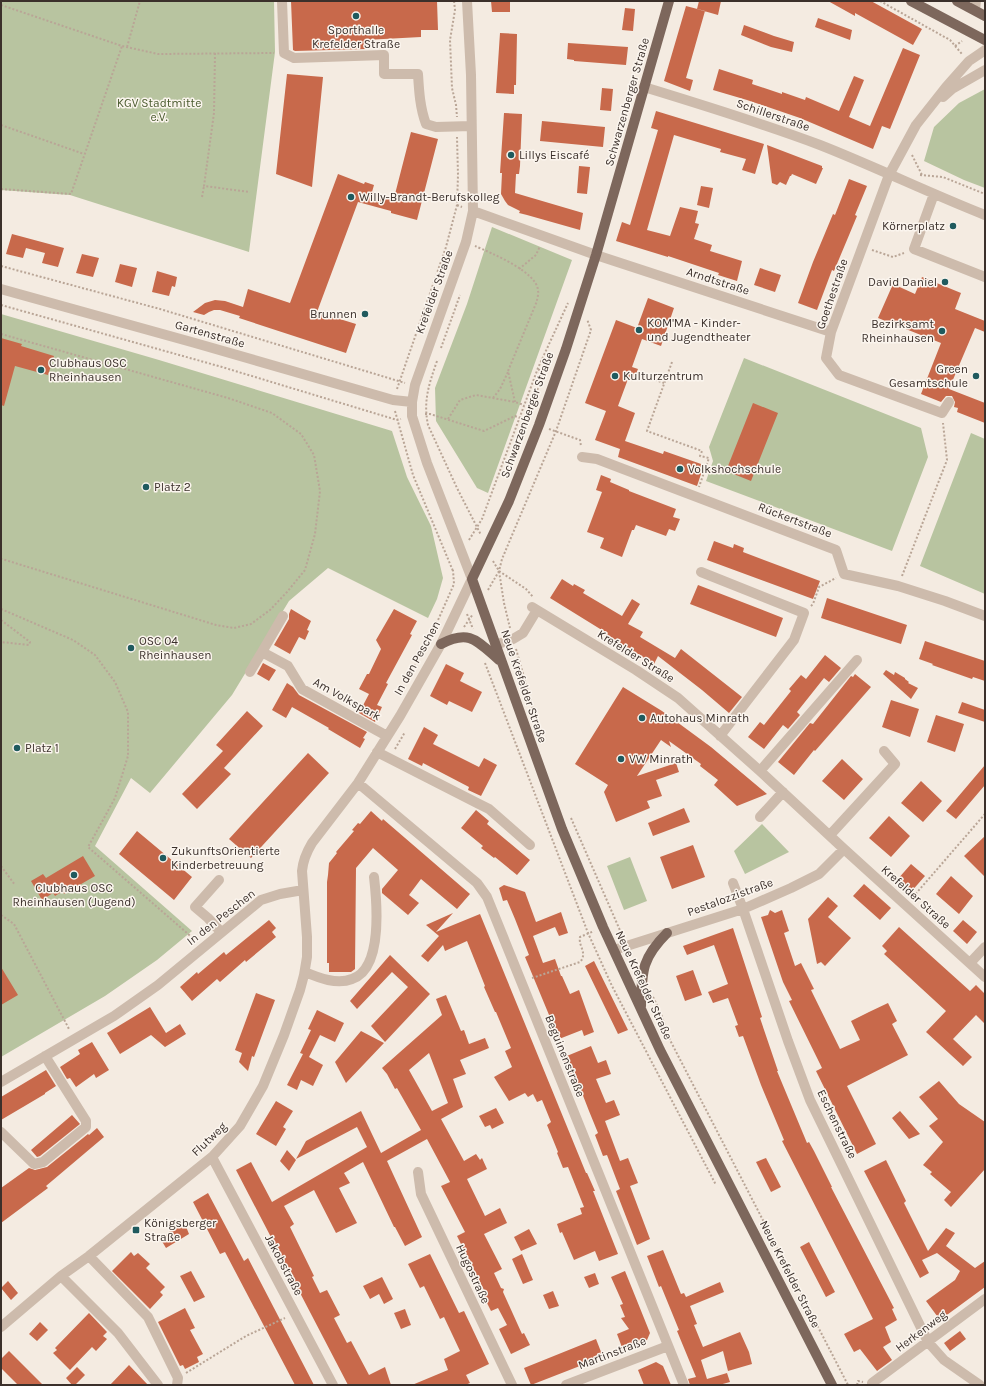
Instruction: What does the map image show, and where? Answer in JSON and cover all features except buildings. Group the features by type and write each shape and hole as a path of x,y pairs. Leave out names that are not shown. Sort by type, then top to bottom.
{"main road":[{"name":"Schwarzenberger Straße","path":"472,579 509,501 539,425 581,302 596,255 669,1"},
{"path":"911,1 985,40"},
{"path":"957,1 975,6 985,16"},
{"name":"Neue Krefelder Straße","path":"472,579 562,829 603,927 660,1050 832,1385"},
{"path":"441,644 457,637 464,637 478,642 500,660"},
{"path":"641,1010 642,975 646,959 654,945 666,933"}],"street":[{"path":"282,1 284,53 294,58 384,55 384,74 418,74 419,96 426,124 436,127 472,126"},
{"name":"Krefelder Straße","path":"467,1 471,75 473,211 466,242 415,386 412,402 412,416 427,463 472,579"},
{"name":"Goethestraße","path":"942,413 839,375 826,358 832,332 889,175 916,125 969,61 985,50"},
{"name":"Goethestraße","path":"928,110 952,90 985,70"},
{"name":"Schillerstraße","path":"644,87 743,117 821,146 889,175"},
{"path":"889,175 985,214"},
{"path":"934,194 914,249 985,277"},
{"path":"473,211 596,255"},
{"name":"Arndtstraße","path":"596,255 832,332"},
{"name":"Gartenstraße","path":"1,289 393,400 412,402"},
{"path":"942,413 949,402"},
{"name":"Rückertstraße","path":"582,457 597,459 836,550 844,574"},
{"path":"701,572 804,613 794,640 720,736"},
{"path":"844,574 898,586 985,616"},
{"name":"In den Peschen","path":"1,1082 114,1016 158,985 261,900 280,894 303,890 302,871 306,853 358,783 387,736 441,644 472,579"},
{"path":"495,645 523,634 534,608"},
{"name":"Krefelder Straße","path":"534,608 636,670 678,698 985,977"},
{"path":"250,672 283,616"},
{"name":"Am Volkspark","path":"262,652 288,666 302,689 387,736"},
{"path":"760,771 857,660"},
{"path":"830,835 894,764 884,751"},
{"path":"377,752 488,809 530,845"},
{"name":"Beguinenstraße","path":"358,783 477,883 488,897 684,1385"},
{"path":"760,817 783,792"},
{"name":"Pestalozzistraße","path":"614,950 743,909 791,888 819,874 844,849"},
{"path":"305,972 322,978 338,981 351,980 360,976 366,969 372,953 376,931 377,901 374,877"},
{"path":"219,880 195,907 221,932"},
{"name":"Eschenstraße","path":"733,883 810,1100 928,1342 944,1360 980,1385"},
{"name":"Flutweg","path":"1,1327 61,1276 89,1256 212,1157 240,1126 263,1086 284,1035 305,972 307,937 303,890"},
{"path":"970,963 985,947"},
{"path":"1,1132 34,1164 43,1162 86,1127 86,1121 45,1056"},
{"name":"Jakobstraße","path":"212,1157 333,1385"},
{"name":"Hugostraße","path":"418,1172 421,1194 512,1385"},
{"path":"89,1256 148,1317 177,1381"},
{"path":"61,1276 118,1332 158,1385"},
{"name":"Herkenweg","path":"872,1384 985,1299"},
{"name":"Martinstraße","path":"566,1385 668,1346"}],"path":[{"path":"127,47 140,1"},
{"path":"454,1 455,10 450,40 452,88 456,105 457,126 457,205 446,247 393,400 397,420 413,475 453,571 454,584 478,642"},
{"path":"880,1 950,40 955,46"},
{"path":"1,5 122,46 158,54 284,53"},
{"path":"1,189 71,194 122,46"},
{"path":"202,197 214,113 215,54"},
{"path":"1,125 84,154"},
{"path":"906,145 922,175"},
{"path":"915,175 943,177 985,194"},
{"path":"204,186 250,192"},
{"path":"520,269 536,255 544,236"},
{"path":"466,242 515,265 532,279 539,290 537,301 500,390 493,398"},
{"path":"863,246 893,257 914,249"},
{"path":"1,266 160,309 400,381"},
{"path":"453,571 476,527 482,519 538,368 571,298"},
{"path":"457,637 499,571 502,560 556,431 591,330 581,302"},
{"path":"1,306 222,367 397,420"},
{"path":"1,334 221,396 272,413 301,434 314,455 320,491 315,534 305,570 288,592 270,610 251,624 234,628 216,625 1,560"},
{"path":"672,362 647,431 702,451 700,456 709,458 701,481"},
{"path":"508,371 514,402"},
{"path":"636,373 664,383"},
{"path":"448,419 460,400 476,395 524,405"},
{"path":"898,586 947,460 942,413"},
{"path":"487,549 431,431 426,414 448,419 484,431 514,416 580,440 582,457"},
{"path":"499,571 526,589 533,596 534,608"},
{"path":"499,571 504,603 537,726"},
{"path":"804,613 813,604 819,587 844,574"},
{"path":"414,666 439,618 454,584"},
{"path":"1,609 73,640 95,655 114,682 128,712 128,756 115,798 88,847 204,947"},
{"path":"1,620 30,642 29,645 1,642"},
{"path":"569,812 627,946"},
{"path":"902,901 906,904 914,897 985,814"},
{"path":"1,866 15,885"},
{"path":"1,915 14,924 74,1039"},
{"path":"521,981 580,962 584,958 579,941 580,937 603,927"},
{"path":"651,993 660,1011 673,1047 848,1385"},
{"path":"177,1381 246,1336 296,1313"}],"green space":[{"name":"KGV Stadtmitte e.V.","path":"1,1 274,1 275,52 249,252 70,195 1,190"},
{"path":"985,89 985,188 924,161 934,127 959,103"},
{"path":"492,227 572,260 488,493 477,488 436,421 435,388 467,304"},
{"name":"OSC 04 Rheinhausen","path":"1,314 159,360 392,431 407,477 431,526 443,578 437,599 428,618 328,568 289,601 232,695 150,793 131,778 95,846 192,931 157,960 105,996 1,1057"},
{"path":"744,358 921,428 928,457 892,551 706,481 713,461 709,447"},
{"path":"971,433 985,439 985,594 920,566"},
{"path":"762,824 789,852 745,874 734,851"},
{"path":"630,857 647,901 624,910 607,866"}],"place":[{"name":"Sporthalle Krefelder Straße","path":"356,16"},
{"name":"Lillys Eiscafé","path":"511,155"},
{"name":"Willy-Brandt-Berufskolleg","path":"351,197"},
{"name":"Körnerplatz","path":"953,226"},
{"name":"David Daniel","path":"945,282"},
{"name":"Brunnen","path":"365,314"},
{"name":"KOM'MA - Kinder- und Jugendtheater","path":"639,330"},
{"name":"Bezirksamt Rheinhausen","path":"942,331"},
{"name":"Clubhaus OSC Rheinhausen","path":"41,370"},
{"name":"Kulturzentrum","path":"615,376"},
{"name":"Green Gesamtschule","path":"976,376"},
{"name":"Volkshochschule","path":"680,469"},
{"name":"Platz 2","path":"146,487"},
{"name":"OSC 04 Rheinhausen","path":"131,648"},
{"name":"Autohaus Minrath","path":"642,718"},
{"name":"Platz 1","path":"17,748"},
{"name":"VW Minrath","path":"621,759"},
{"name":"ZukunftsOrientierte Kinderbetreuung","path":"163,858"},
{"name":"Clubhaus OSC Rheinhausen (Jugend)","path":"74,875"},
{"name":"Königsberger Straße","path":"136,1230"}]}
